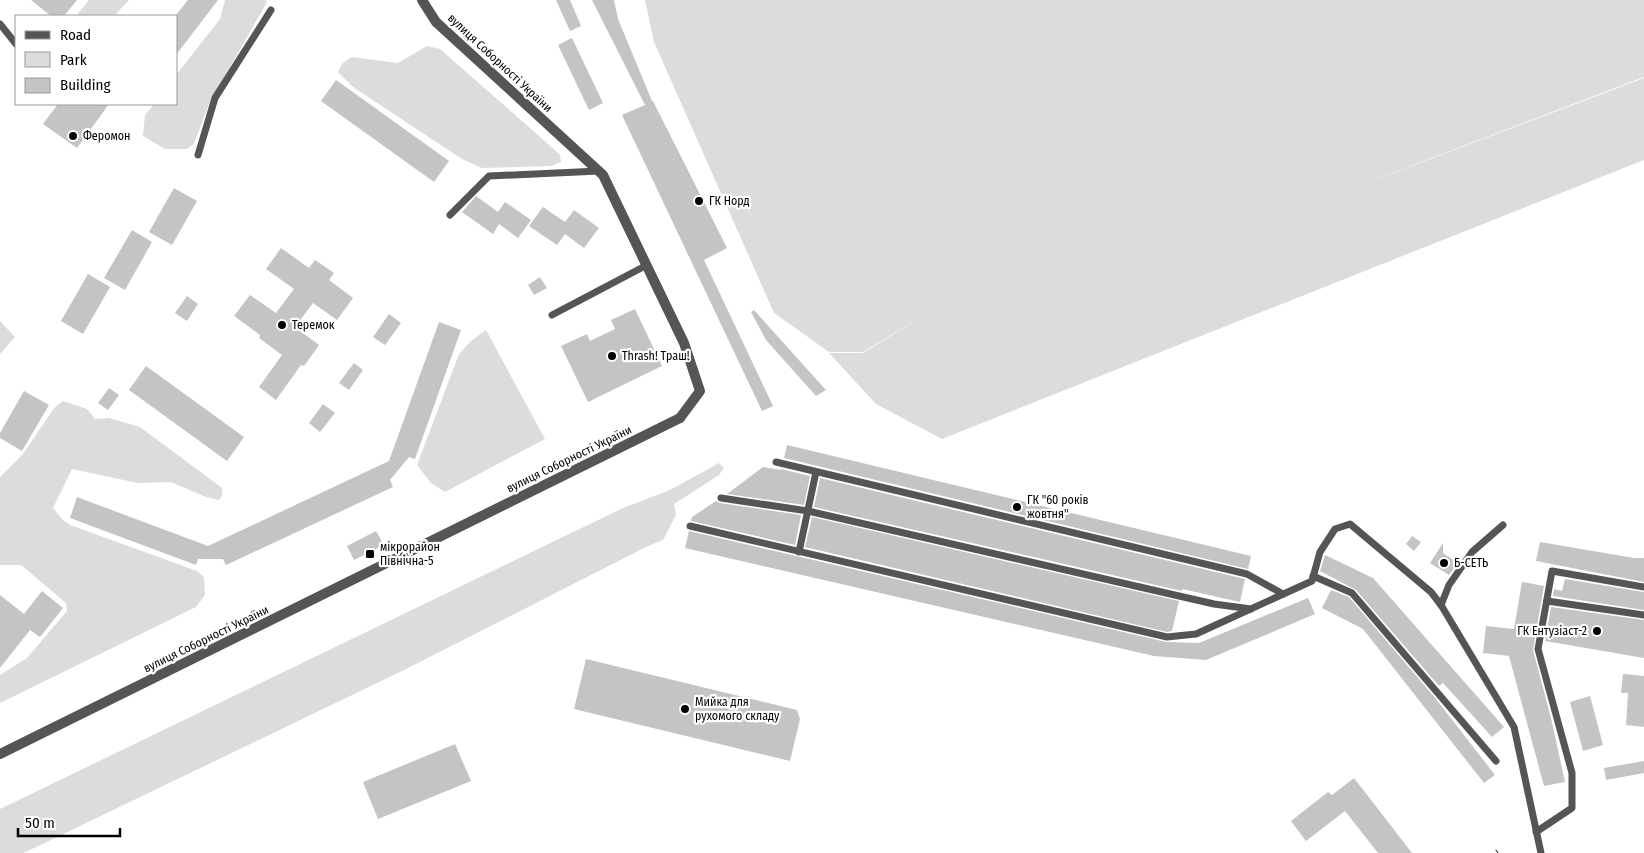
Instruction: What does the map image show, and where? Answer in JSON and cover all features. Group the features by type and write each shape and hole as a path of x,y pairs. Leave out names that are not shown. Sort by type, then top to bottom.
{"street":[{"name":"вулиця Соборності України","path":"0,754 680,418 700,391 684,344 603,175 436,22 422,0"}],"lane":[{"path":"198,154 216,98 271,10"},
{"path":"0,24 15,43"},
{"path":"450,215 489,176 599,171"},
{"path":"552,315 647,265"},
{"path":"776,462 1247,574 1283,594"},
{"path":"799,552 816,472"},
{"path":"721,498 808,511 1214,604 1251,609"},
{"path":"690,526 1166,637 1196,634 1312,581 1320,552 1335,529 1350,524 1431,592 1441,605 1514,727 1541,853"},
{"path":"1441,605 1449,585 1472,552 1503,525"},
{"path":"1536,832 1572,808 1572,773 1538,649 1552,571 1644,587"},
{"path":"1313,576 1352,593 1496,761"},
{"path":"1547,601 1644,615"}],"green space":[{"path":"89,0 129,0 115,15 77,15"},
{"path":"225,0 266,0 267,2 209,104 194,144 187,149 165,149 143,136 145,115 153,105 178,105 178,72 220,19"},
{"path":"645,0 1644,0 1644,77 1298,209 1644,78 1644,160 942,439 876,404 829,353 863,353 931,311 863,352 829,352 774,313 654,42"},
{"path":"427,46 440,49 560,155 561,162 551,166 482,168 462,159 353,87 338,72 342,64 351,57 398,63"},
{"path":"0,321 15,337 0,354"},
{"path":"486,330 545,439 445,492 431,483 417,465 459,354 471,341"},
{"path":"63,401 87,409 95,419 109,418 140,427 222,488 222,496 219,500 206,497 171,482 138,483 72,469 53,508 70,525 197,571 204,577 205,595 196,607 0,703 0,675 27,658 67,611 66,603 21,565 0,565 0,477 23,454 55,407"},
{"path":"719,463 724,468 719,475 674,504 676,515 663,540 404,670 30,850 23,853 0,853 0,809 623,508 670,490"}],"building":[{"path":"31,0 77,0 65,15 50,15"},
{"path":"188,0 218,0 178,52 178,15 176,15"},
{"path":"556,0 570,0 581,26 570,31"},
{"path":"592,0 614,0 618,19 652,101 727,248 704,260 773,406 762,411 622,115 645,105"},
{"path":"572,38 603,103 589,110 558,45"},
{"path":"336,80 449,161 434,182 321,101"},
{"name":"Феромон","path":"57,105 108,105 77,148 43,124"},
{"path":"174,188 197,201 172,245 149,232"},
{"path":"476,196 498,212 505,202 531,220 518,238 499,224 493,234 462,212"},
{"path":"543,207 565,222 574,210 599,228 584,248 565,234 557,245 529,226"},
{"path":"132,230 152,242 125,290 104,278"},
{"name":"Теремок","path":"281,248 309,268 315,260 334,273 329,280 353,298 337,320 313,303 295,327 319,345 304,366 301,365 276,400 259,387 282,355 259,338 260,335 234,316 250,295 276,313 294,289 266,269"},
{"path":"88,274 110,287 83,334 61,321"},
{"path":"540,277 547,288 534,295 528,285"},
{"path":"187,296 198,304 187,321 175,313"},
{"name":"Thrash! Траш!","path":"635,309 662,366 588,402 561,346 587,334 590,341 615,329 611,320"},
{"path":"754,310 826,390 816,396 766,340 751,312"},
{"path":"389,314 401,323 385,345 373,337"},
{"path":"439,322 461,330 415,459 409,457 390,480 393,487 226,565 223,559 198,559 196,565 70,518 77,497 208,546 389,461"},
{"path":"354,363 363,370 349,390 339,383"},
{"path":"146,366 244,437 227,461 129,390"},
{"path":"109,388 119,395 108,410 98,403"},
{"path":"24,391 49,405 22,451 0,438 0,433"},
{"path":"323,404 335,413 320,432 309,423"},
{"name":"ГК \"60 років жовтня\"","path":"787,445 1251,556 1248,569 784,458"},
{"path":"763,467 810,476 804,505 727,494"},
{"path":"820,478 1245,579 1240,602 1182,589 1182,591 814,507"},
{"path":"716,501 801,515 795,545 691,521 692,517"},
{"path":"812,517 1179,601 1172,631 1167,632 805,547"},
{"path":"376,531 384,545 354,560 347,546"},
{"path":"689,531 1166,642 1199,643 1308,598 1315,614 1206,660 1154,656 685,548"},
{"path":"1412,536 1421,542 1414,551 1406,544"},
{"path":"1540,542 1634,558 1644,558 1644,582 1536,561"},
{"name":"Б-СЕТЬ","path":"1443,543 1443,553 1458,563 1449,575 1430,563"},
{"path":"1325,555 1373,578 1504,727 1492,737 1443,683 1439,686 1356,590 1320,571"},
{"path":"1565,579 1644,592 1644,610 1553,596 1554,589 1562,591"},
{"path":"1522,582 1544,586 1533,650 1565,782 1544,786 1509,656 1483,653 1486,626 1514,629"},
{"path":"1331,590 1349,597 1436,699 1495,775 1484,783 1363,629 1322,608"},
{"path":"42,591 63,608 40,637 30,630 0,668 0,595 24,614"},
{"name":"ГК Ентузіаст-2","path":"1551,607 1644,620 1644,658 1545,641"},
{"name":"Мийка для рухомого складу","path":"586,659 797,710 800,719 790,761 574,709"},
{"path":"1623,674 1644,676 1644,727 1626,725 1628,693 1621,693"},
{"path":"1590,696 1603,745 1583,751 1570,702"},
{"path":"455,744 471,781 378,819 363,782"},
{"path":"1644,761 1644,773 1606,780 1604,768"},
{"path":"1354,778 1412,853 1378,853 1345,811 1306,841 1291,821 1328,792 1332,795"}],"place":[{"name":"Феромон","path":"73,136"},
{"name":"ГК Норд","path":"699,201"},
{"name":"Теремок","path":"282,325"},
{"name":"Thrash! Траш!","path":"612,356"},
{"name":"ГК \"60 років жовтня\"","path":"1017,507"},
{"name":"мікрорайон Північна-5","path":"370,554"},
{"name":"Б-СЕТЬ","path":"1444,563"},
{"name":"ГК Ентузіаст-2","path":"1597,631"},
{"name":"Мийка для рухомого складу","path":"685,709"}]}
